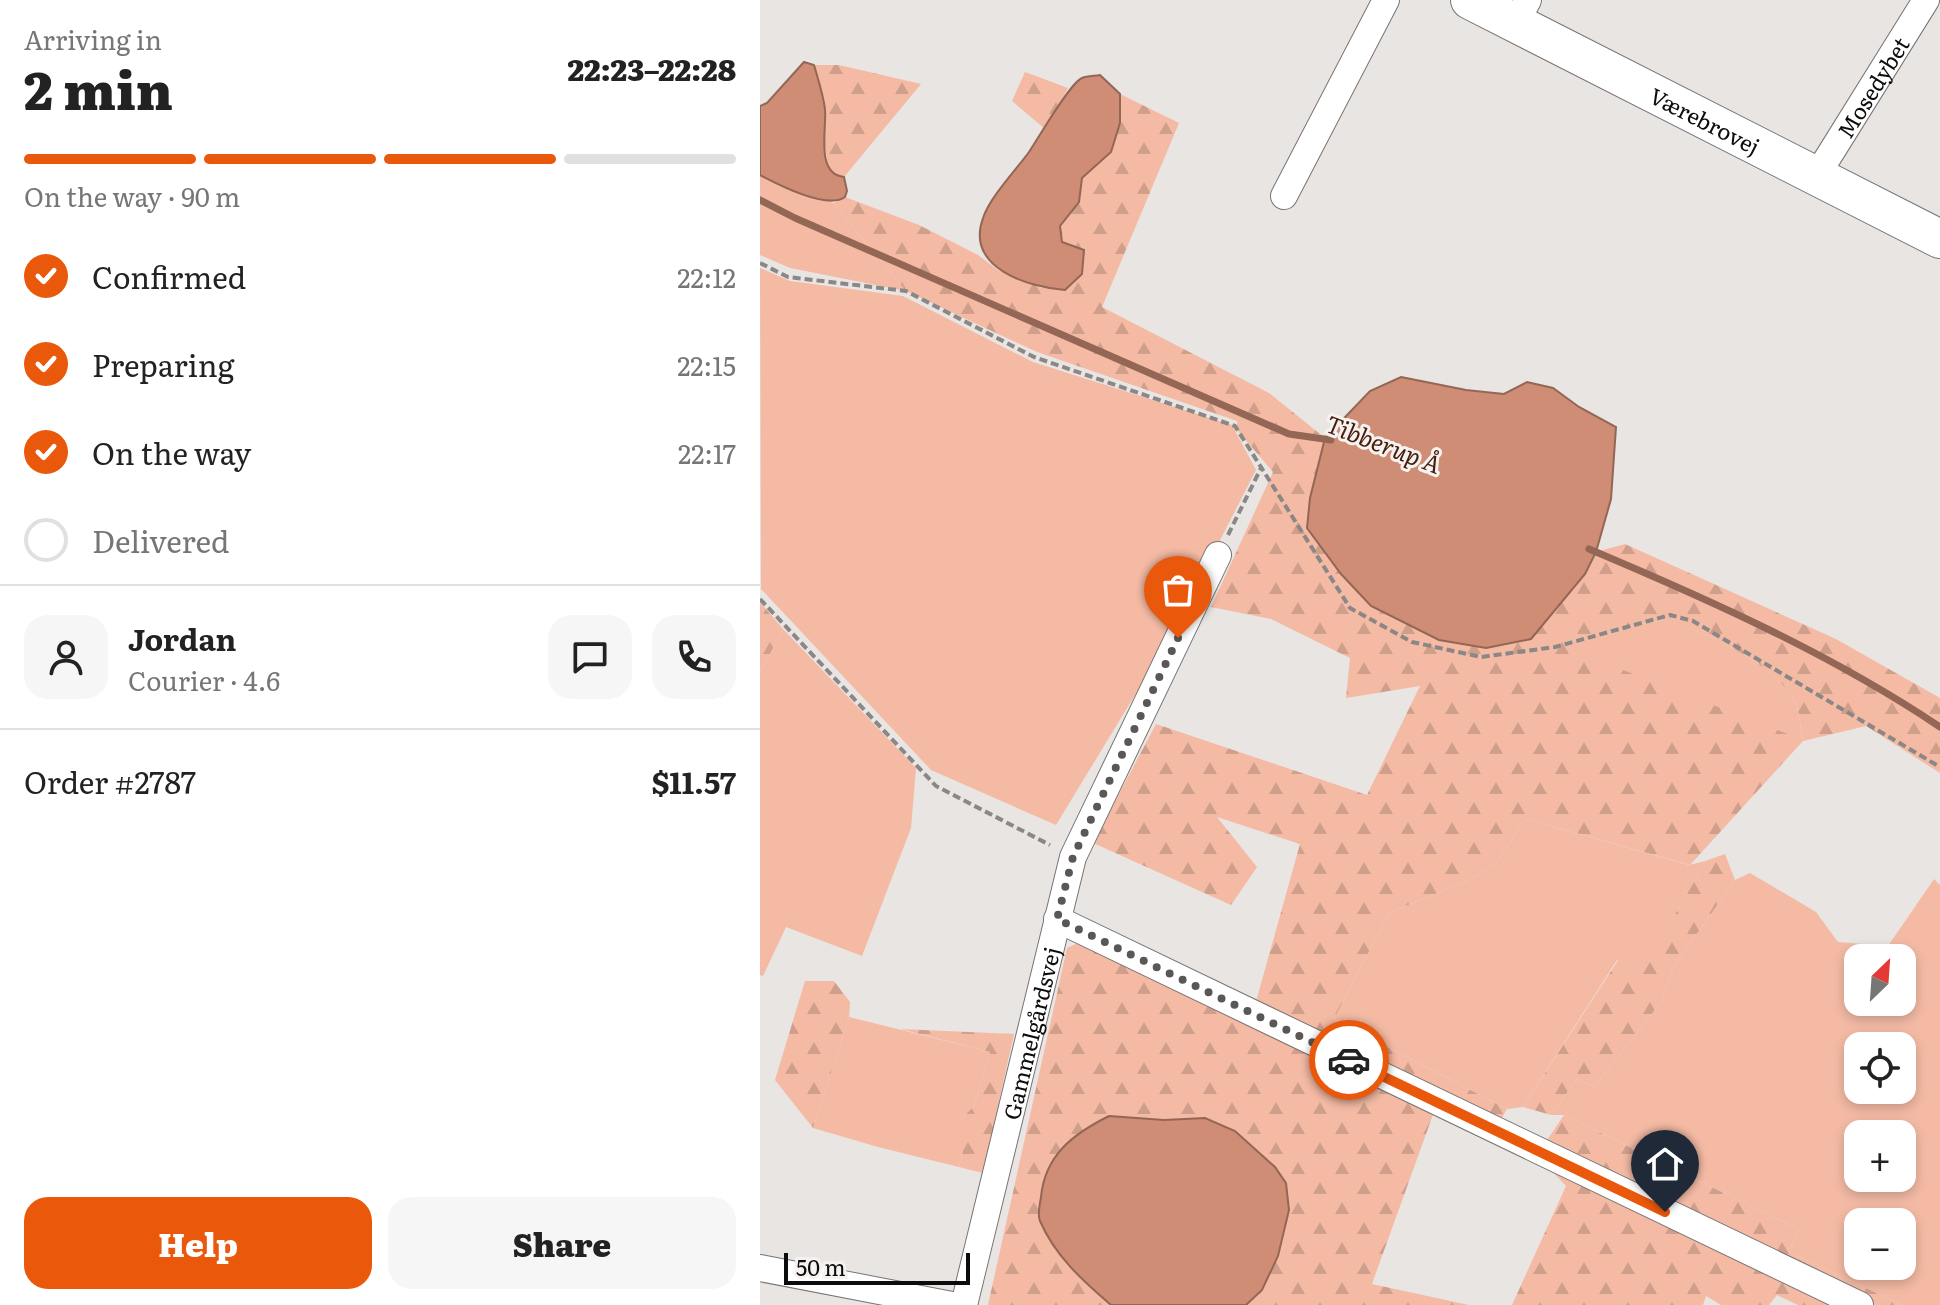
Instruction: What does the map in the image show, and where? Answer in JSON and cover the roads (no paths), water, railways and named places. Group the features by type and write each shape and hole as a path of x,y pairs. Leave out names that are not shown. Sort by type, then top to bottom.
{"street":[{"path":"1284,196 1386,0"},
{"name":"Værebrovej","path":"1470,0 1522,12 1817,175 1940,239"},
{"name":"Mosedybet","path":"1817,175 1926,0"},
{"name":"Gammelgårdsvej","path":"964,1305 1073,857 1218,555"},
{"path":"1057,919 1860,1305"},
{"path":"760,1268 952,1305"}],"water":[{"path":"804,62 814,65 823,98 824,149 829,168 844,177 847,191 845,197 837,200 803,195 760,175 760,106 767,103"},
{"path":"1100,75 1120,94 1120,123 1111,152 1082,178 1079,202 1060,226 1062,242 1084,250 1082,274 1065,290 1034,285 1003,272 991,262 983,250 980,235 983,218 997,193 1029,152 1070,90 1082,78"},
{"path":"1401,377 1504,394 1527,382 1553,388 1579,407 1616,427 1611,499 1596,552 1585,574 1531,639 1486,648 1439,640 1371,606 1341,574 1307,528 1310,498 1325,438 1370,391"},
{"path":"1109,1116 1164,1120 1205,1118 1235,1131 1275,1167 1286,1183 1289,1210 1278,1256 1262,1290 1246,1305 1111,1305 1080,1277 1053,1246 1039,1215 1048,1169 1073,1138"}],"waterway":[{"name":"Tibberup Å","path":"760,200 1289,434 1331,440"},
{"name":"Tibberup Å","path":"1589,549 1680,588 1813,652 1899,700 1940,727"}]}
